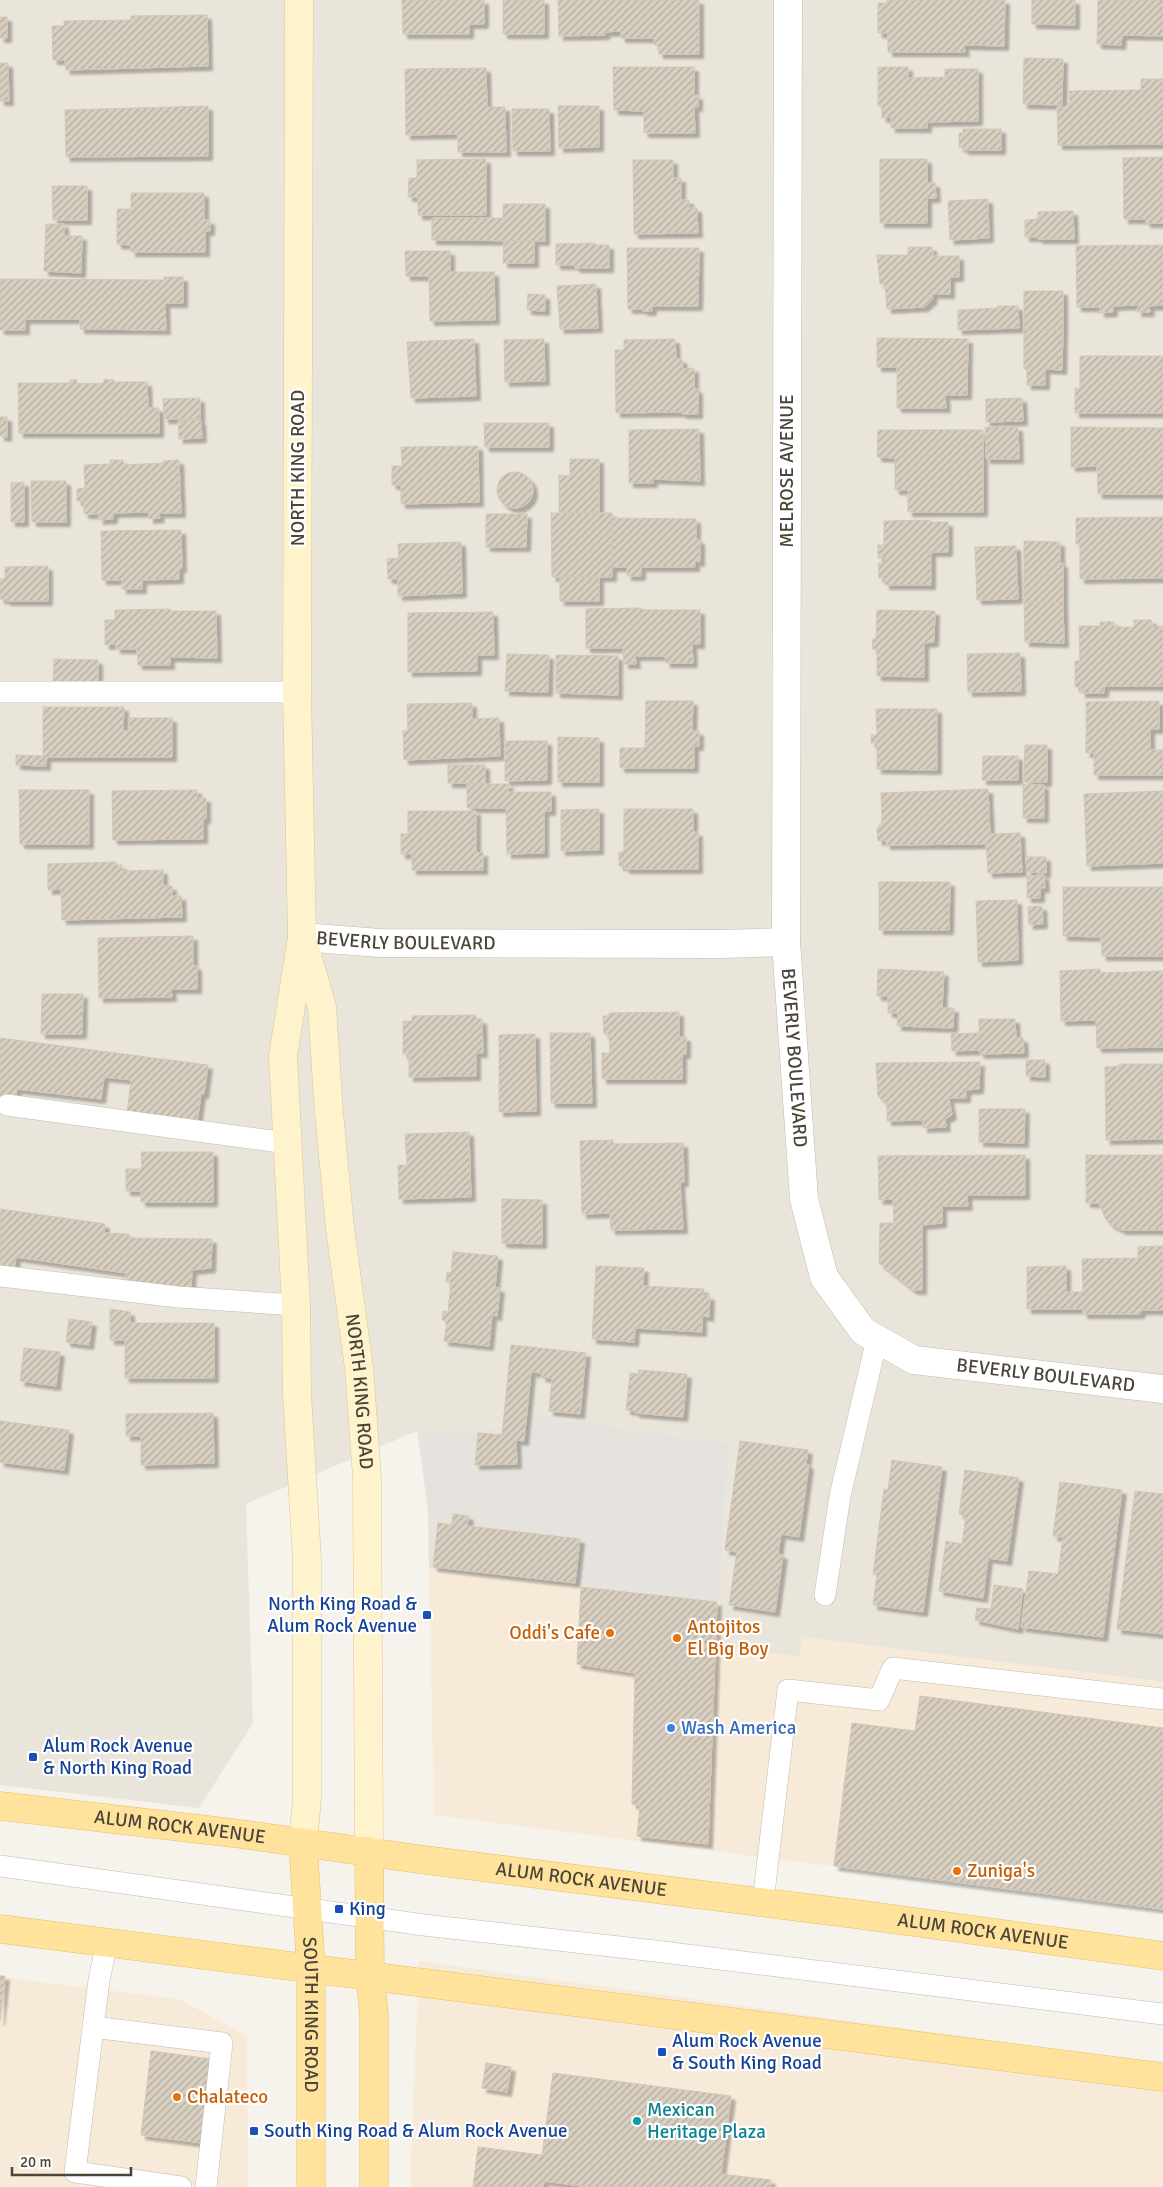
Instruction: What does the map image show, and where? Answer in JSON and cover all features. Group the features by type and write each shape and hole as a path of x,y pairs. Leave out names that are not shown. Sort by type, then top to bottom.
{"main road":[{"name":"NORTH KING ROAD","path":"299,0 297,692 302,937 283,1056 296,1305 297,1394 308,1559 307,1798 303,1843"},
{"name":"NORTH KING ROAD","path":"302,937 322,1007 340,1228 358,1368 367,1477 369,1851"},
{"name":"ALUM ROCK AVENUE","path":"0,1806 369,1851 1163,1956"},
{"name":"SOUTH KING ROAD","path":"303,1843 310,1969 311,2187"},
{"path":"369,1851 370,1976 374,2014 374,2187"},
{"path":"0,1929 1163,2077"}],"street":[{"name":"MELROSE AVENUE","path":"786,942 788,0"},
{"name":"BEVERLY BOULEVARD","path":"302,937 380,943 721,944 786,942 804,1199 824,1277 863,1331 914,1360 1163,1389"}],"lane":[{"path":"0,692 297,692"},
{"path":"7,1105 287,1143"},
{"path":"0,1276 178,1297 296,1305"},
{"path":"825,1595 840,1496 877,1339"},
{"path":"763,1902 788,1690 879,1700 893,1668 1163,1699"},
{"path":"0,1866 307,1909 1163,2014"},
{"path":"106,1943 99,1980 75,2172 181,2187"},
{"path":"93,2027 222,2043 206,2187"}],"shaded area":[{"path":"0,0 1163,0 1163,1682 802,1637 800,1657 719,1647 719,1602 729,1443 532,1415 494,1428 417,1431 246,1504 253,1723 199,1808 0,1785"},
{"path":"532,1415 729,1443 719,1602 429,1569 428,1510 417,1431 494,1428"},
{"path":"429,1569 719,1602 720,1647 800,1656 802,1637 1163,1682 1163,1909 434,1815"},
{"path":"419,1961 1163,2064 1163,2187 410,2187"},
{"path":"0,1977 179,1999 247,2036 248,2187 0,2187"}],"building":[{"path":"402,0 484,0 484,24 469,24 469,34 403,34"},
{"path":"503,0 544,0 544,34 503,34"},
{"path":"558,0 699,0 699,54 659,54 658,45 654,45 654,38 621,38 621,31 605,32 605,35 559,36"},
{"path":"887,0 1005,0 1004,46 964,45 965,52 888,52 888,33 878,33 878,3 887,3"},
{"path":"1032,0 1075,0 1075,25 1032,24"},
{"path":"1098,0 1163,0 1163,36 1122,35 1121,45 1097,44"},
{"path":"207,15 208,66 66,70 65,60 53,60 52,26 64,26 64,21 131,20 131,16"},
{"path":"0,17 7,17 7,38 0,38"},
{"path":"1024,58 1063,59 1062,105 1023,104"},
{"path":"0,63 8,63 9,101 0,101"},
{"path":"613,67 694,67 694,96 698,95 698,107 694,107 695,133 644,133 644,111 614,110"},
{"path":"878,67 908,67 908,78 945,77 945,69 978,69 978,121 927,122 927,128 891,128 891,117 882,118 882,106 878,106"},
{"path":"486,68 487,107 505,107 506,152 458,152 458,134 406,135 405,69"},
{"path":"1141,79 1163,79 1163,144 1058,145 1057,107 1065,107 1070,102 1069,91 1141,90"},
{"path":"208,106 208,156 66,157 65,110"},
{"path":"558,106 599,106 599,147 559,148"},
{"path":"512,109 549,109 550,151 513,151"},
{"path":"963,129 1001,129 1001,150 964,150 964,148 959,147 959,133 963,133"},
{"path":"1163,157 1163,223 1146,223 1146,219 1124,219 1123,158"},
{"path":"486,159 486,215 418,215 418,197 408,197 409,178 417,178 417,160"},
{"path":"880,159 927,159 927,183 935,183 936,198 927,198 927,223 880,223"},
{"path":"633,160 673,160 673,178 681,178 681,200 689,200 689,208 697,208 698,233 634,234"},
{"path":"52,186 87,186 87,220 53,220"},
{"path":"131,193 204,193 204,220 210,220 210,231 205,231 205,252 131,252 131,245 117,244 117,209 131,209"},
{"path":"988,199 989,238 950,240 948,201"},
{"path":"503,204 545,204 545,241 432,240 432,218 503,218"},
{"path":"1073,211 1074,239 1025,237 1025,220 1038,219 1038,212"},
{"path":"46,224 64,224 64,236 82,236 81,273 44,271"},
{"path":"504,240 534,241 534,263 503,263"},
{"path":"595,243 595,245 609,245 609,268 575,268 575,265 556,265 556,244"},
{"path":"1163,245 1163,305 1149,306 1150,312 1137,312 1138,305 1113,306 1113,312 1100,313 1100,307 1077,307 1076,246"},
{"path":"908,247 932,247 933,256 959,256 959,277 950,277 950,294 932,294 933,299 924,307 887,309 885,284 880,284 877,255 908,255"},
{"path":"627,248 699,248 698,306 652,306 652,311 628,309"},
{"path":"405,251 450,251 450,272 494,272 495,320 430,321 429,276 406,276"},
{"path":"164,277 183,277 183,303 165,303 166,330 80,329 80,319 25,319 25,330 0,330 0,279 164,280"},
{"path":"596,284 598,328 560,329 557,286"},
{"path":"1024,291 1063,291 1063,330 1024,330"},
{"path":"528,294 545,295 545,311 527,310"},
{"path":"997,306 1018,306 1019,328 958,330 958,310 998,308"},
{"path":"1024,330 1063,330 1062,370 1045,369 1045,385 1027,385 1027,369 1024,369"},
{"path":"877,338 968,339 967,395 945,395 946,408 897,408 897,367 877,367"},
{"path":"474,339 476,396 411,398 407,342"},
{"path":"544,339 545,381 505,382 504,340"},
{"path":"675,339 676,359 682,359 683,369 694,368 694,389 698,389 698,414 682,414 682,412 616,413 615,350 624,350 624,340"},
{"path":"1080,356 1163,356 1163,413 1075,413 1075,388 1080,389"},
{"path":"104,379 114,380 114,382 147,382 148,408 159,408 159,433 19,433 18,383 70,383 70,380 77,380 76,384 104,383"},
{"path":"200,398 200,419 164,419 163,399"},
{"path":"1022,398 1023,421 986,422 986,399"},
{"path":"0,417 7,417 7,437 0,436"},
{"path":"201,420 202,438 179,439 178,421"},
{"path":"484,423 549,423 549,447 485,447"},
{"path":"985,427 1018,427 1019,459 986,459"},
{"path":"1071,427 1163,428 1163,494 1098,494 1097,466 1071,467"},
{"path":"699,429 700,481 653,479 653,483 629,483 629,430"},
{"path":"878,430 983,430 983,512 908,512 908,490 895,490 895,458 877,457"},
{"path":"478,446 479,502 401,504 401,485 392,485 392,466 402,466 401,447"},
{"path":"570,459 599,459 599,512 559,512 559,475 570,476"},
{"path":"110,460 123,460 124,465 163,463 163,461 179,460 181,513 159,513 160,518 149,519 149,512 113,513 113,519 99,520 99,514 84,514 84,501 77,501 77,489 85,488 84,465 110,464"},
{"path":"515,472 528,477 533,490 528,503 515,508 502,503 497,490 502,477"},
{"path":"31,481 66,481 66,522 32,522"},
{"path":"24,482 24,522 11,522 11,483"},
{"path":"551,513 612,513 612,577 552,577"},
{"path":"486,514 527,514 526,547 486,547"},
{"path":"1163,517 1163,578 1080,579 1080,544 1076,544 1076,518"},
{"path":"612,518 696,519 696,539 700,540 700,562 695,561 695,567 641,567 641,576 627,576 627,567 612,567"},
{"path":"930,520 930,522 948,522 948,552 931,552 931,585 885,585 885,578 879,578 878,563 884,563 885,558 878,558 878,545 884,545 884,521"},
{"path":"181,530 182,568 179,568 179,579 142,580 142,589 122,589 122,580 102,580 101,531"},
{"path":"1024,541 1060,542 1060,563 1063,563 1063,602 1024,602"},
{"path":"461,542 462,593 398,596 398,579 388,579 387,559 399,558 398,544"},
{"path":"1016,546 1018,599 977,600 975,547"},
{"path":"48,566 48,601 6,601 6,599 0,599 0,579 5,579 5,567"},
{"path":"560,577 599,577 599,601 560,601"},
{"path":"1024,602 1063,602 1064,643 1025,642"},
{"path":"640,608 644,610 700,610 700,644 692,644 693,663 666,663 665,656 635,656 636,664 624,664 623,648 586,648 586,609"},
{"path":"170,609 171,611 216,611 217,658 170,657 170,665 138,665 137,649 116,649 116,644 105,645 105,620 115,620 115,610"},
{"path":"877,610 935,611 934,642 924,643 924,677 877,676 877,649 872,649 873,639 876,639"},
{"path":"493,612 494,655 477,655 477,671 408,672 408,613"},
{"path":"1134,620 1152,620 1152,627 1163,626 1163,686 1104,686 1104,693 1081,693 1081,687 1075,687 1075,661 1080,661 1079,626 1100,626 1100,622 1114,622 1114,627 1134,627"},
{"path":"1020,653 1021,691 968,692 967,654"},
{"path":"507,654 549,655 548,692 505,691"},
{"path":"556,655 618,656 618,695 556,693"},
{"path":"54,659 98,660 98,685 53,684"},
{"path":"646,701 693,701 692,731 699,731 699,746 694,746 694,768 620,768 620,748 645,748"},
{"path":"1159,701 1159,729 1150,729 1150,750 1163,750 1163,775 1094,775 1094,753 1086,753 1086,702"},
{"path":"472,703 472,719 499,718 500,756 404,760 403,731 408,731 407,704"},
{"path":"43,707 124,707 123,731 129,731 129,718 172,718 172,757 46,757 46,766 16,765 16,755 43,756"},
{"path":"876,709 937,709 937,770 877,769 877,743 871,743 871,735 877,735"},
{"path":"558,737 599,738 599,782 558,782"},
{"path":"505,741 547,741 547,780 505,781"},
{"path":"1025,745 1047,745 1047,782 1024,782"},
{"path":"983,756 1018,756 1018,780 982,780"},
{"path":"448,765 485,765 485,783 448,783"},
{"path":"467,784 509,784 508,792 551,792 551,811 544,811 544,853 507,854 506,808 467,808"},
{"path":"1023,784 1044,785 1044,818 1023,818"},
{"path":"988,789 990,834 1020,833 1022,872 988,873 986,844 886,845 886,840 878,841 877,828 882,822 881,793"},
{"path":"19,790 89,790 89,844 20,844"},
{"path":"197,790 197,798 206,798 206,819 203,819 203,839 113,840 112,791"},
{"path":"1163,791 1163,863 1087,866 1084,794"},
{"path":"599,809 599,850 561,851 561,810"},
{"path":"624,809 693,809 693,832 698,832 698,869 625,869 625,866 619,866 619,852 624,852"},
{"path":"408,811 476,811 476,853 483,852 483,870 412,870 412,854 401,854 401,834 408,834"},
{"path":"1026,857 1046,857 1046,873 1027,872"},
{"path":"116,862 116,865 122,865 122,871 163,870 163,886 172,886 172,896 181,896 182,917 62,920 61,889 48,890 48,864"},
{"path":"1044,875 1045,888 1040,888 1040,898 1027,898 1027,876"},
{"path":"879,882 950,882 949,930 879,930"},
{"path":"1063,887 1163,887 1163,956 1102,956 1101,937 1063,936"},
{"path":"1017,900 1018,960 978,962 976,901"},
{"path":"1042,906 1043,924 1029,925 1028,907"},
{"path":"193,936 193,966 197,966 197,989 171,989 172,997 99,998 98,938"},
{"path":"878,969 944,972 942,1008 954,1008 953,1028 897,1026 898,1013 888,1013 888,996 877,996"},
{"path":"1100,969 1100,973 1163,971 1163,1047 1097,1048 1096,1020 1061,1021 1060,971"},
{"path":"42,994 83,994 82,1034 41,1034"},
{"path":"679,1012 679,1037 686,1037 686,1054 682,1054 682,1079 602,1079 602,1053 610,1053 609,1034 604,1034 603,1016 609,1016 609,1013"},
{"path":"476,1015 476,1019 482,1020 483,1053 476,1053 476,1076 409,1077 409,1054 403,1054 403,1021 412,1021 412,1016"},
{"path":"979,1019 1015,1019 1016,1038 1023,1038 1024,1053 980,1054 979,1050 952,1051 951,1034 979,1033"},
{"path":"550,1033 590,1033 592,1103 551,1103"},
{"path":"535,1034 536,1111 499,1112 499,1035"},
{"path":"0,1038 208,1065 197,1123 127,1113 131,1080 104,1077 101,1099 17,1089 15,1099 0,1097"},
{"path":"1026,1060 1045,1060 1045,1077 1026,1076"},
{"path":"980,1062 979,1089 966,1090 966,1098 949,1098 952,1115 945,1119 946,1127 923,1128 923,1120 887,1121 887,1104 878,1096 876,1063"},
{"path":"1119,1064 1163,1064 1163,1139 1106,1140 1105,1067 1119,1066"},
{"path":"979,1109 1025,1109 1024,1143 979,1142"},
{"path":"469,1132 471,1197 399,1199 398,1165 407,1165 405,1134"},
{"path":"613,1140 613,1144 683,1143 684,1182 680,1182 683,1229 611,1230 610,1213 582,1214 580,1141"},
{"path":"141,1152 213,1152 213,1202 141,1202 141,1191 126,1191 126,1169 142,1169"},
{"path":"1025,1155 1025,1195 967,1195 968,1206 942,1206 942,1223 922,1225 922,1290 913,1290 879,1263 880,1223 894,1223 893,1199 879,1200 878,1156"},
{"path":"1086,1155 1163,1155 1163,1230 1122,1230 1110,1224 1105,1218 1099,1203 1086,1203"},
{"path":"502,1199 542,1200 542,1244 502,1243"},
{"path":"0,1209 105,1224 104,1233 129,1234 129,1238 212,1239 211,1268 192,1270 191,1290 126,1289 126,1273 16,1257 14,1271 0,1269"},
{"path":"1163,1246 1163,1310 1141,1310 1140,1314 1083,1314 1083,1309 1027,1309 1027,1267 1066,1266 1066,1292 1083,1292 1082,1259 1138,1258 1138,1247"},
{"path":"453,1252 498,1256 495,1288 500,1288 497,1316 492,1315 489,1346 444,1341 447,1321 442,1320 443,1311 448,1312 451,1282 446,1282 447,1272 451,1273"},
{"path":"596,1266 644,1268 643,1286 704,1289 703,1295 710,1296 709,1317 702,1316 702,1332 635,1328 634,1342 592,1339"},
{"path":"110,1309 130,1312 130,1323 214,1323 214,1378 125,1378 125,1340 110,1340"},
{"path":"69,1319 92,1322 89,1345 66,1342"},
{"path":"511,1345 586,1353 580,1414 549,1411 552,1378 541,1377 542,1373 531,1372 524,1441 516,1440 517,1464 475,1465 478,1433 502,1435"},
{"path":"24,1348 60,1352 56,1386 20,1381"},
{"path":"639,1370 687,1374 683,1417 635,1413 636,1411 626,1410 630,1373 638,1374"},
{"path":"213,1413 214,1463 141,1465 141,1436 126,1436 126,1414"},
{"path":"0,1421 69,1430 64,1470 0,1462"},
{"path":"740,1441 808,1450 806,1464 809,1465 799,1537 781,1534 778,1554 783,1555 775,1612 729,1605 737,1552 725,1550"},
{"path":"892,1460 942,1467 923,1612 873,1605 877,1575 873,1574 884,1489 888,1490"},
{"path":"965,1470 1019,1478 1007,1561 988,1558 983,1598 939,1591 946,1541 962,1544 966,1515 959,1514"},
{"path":"1060,1482 1122,1490 1103,1637 1021,1627 1029,1571 1058,1574 1063,1537 1053,1536"},
{"path":"1135,1491 1163,1494 1163,1634 1117,1629"},
{"path":"453,1514 469,1516 467,1526 580,1539 575,1583 433,1567 438,1523 452,1525"},
{"path":"994,1585 1023,1589 1018,1629 975,1620 977,1608 991,1609"},
{"path":"581,1587 717,1602 708,1844 637,1836 640,1805 632,1804 635,1673 577,1664"},
{"path":"920,1696 1163,1728 1163,1909 834,1866 852,1723 915,1731"},
{"path":"0,1976 5,1976 0,2021"},
{"name":"Chalateco","path":"151,2051 212,2059 202,2143 141,2135"},
{"path":"486,2063 511,2067 507,2092 482,2088"},
{"name":"Mexican Heritage Plaza","path":"553,2073 731,2096 721,2174 771,2180 770,2187 589,2187 544,2181 543,2187 473,2187 478,2147 542,2155"}],"place":[{"name":"North King Road & Alum Rock Avenue","path":"427,1615"},
{"name":"Oddi's Cafe","path":"610,1633"},
{"name":"Antojitos El Big Boy","path":"677,1638"},
{"name":"Wash America","path":"671,1728"},
{"name":"Alum Rock Avenue & North King Road","path":"33,1757"},
{"name":"Zuniga's","path":"957,1871"},
{"name":"King","path":"339,1909"},
{"name":"Alum Rock Avenue & South King Road","path":"662,2052"},
{"name":"Chalateco","path":"177,2097"},
{"name":"Mexican Heritage Plaza","path":"637,2121"},
{"name":"South King Road & Alum Rock Avenue","path":"254,2131"}]}
